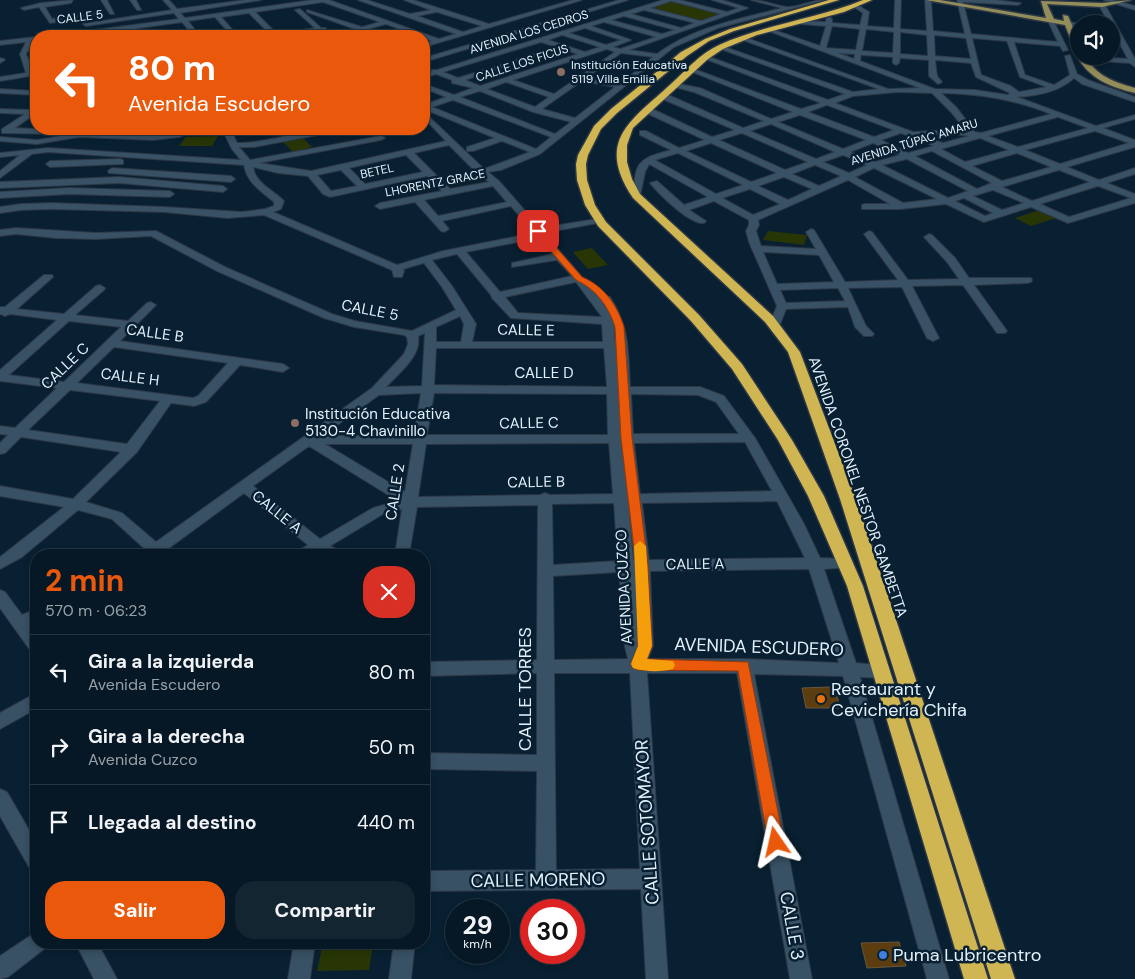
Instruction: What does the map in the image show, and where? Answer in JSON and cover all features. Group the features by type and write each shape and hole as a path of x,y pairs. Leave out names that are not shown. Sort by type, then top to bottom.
{"highway":[{"path":"836,0 746,25 706,40 684,54 614,111 593,134 581,164 584,188 590,205 600,220 695,318 737,367 772,418 802,470 846,563 882,672 976,979"},
{"name":"AVENIDA CORONEL NESTOR GAMBETTA","path":"866,2 826,21 801,22 720,46 705,57 677,85 629,127 622,144 621,160 625,175 636,196 775,325 798,360 848,499 1003,979"}],"main road":[{"path":"924,0 961,2 985,10 1069,24"},
{"path":"1051,21 1042,3 1058,1 1116,3 1128,0"},
{"path":"1058,1 1069,24"},
{"path":"1086,65 1089,70 1098,76 1135,91"}],"street":[{"path":"22,0 24,9 69,0 82,17 88,30"},
{"path":"133,0 139,9"},
{"path":"196,0 203,8"},
{"path":"86,24 203,8 230,2 258,0"},
{"path":"118,30 156,28 183,20 252,11 294,2 324,0 408,30"},
{"path":"362,0 510,49"},
{"path":"407,0 488,26"},
{"path":"430,43 578,0 696,34"},
{"path":"430,58 625,0"},
{"name":"AVENIDA LOS CEDROS","path":"430,74 669,0"},
{"path":"673,0 745,18"},
{"path":"715,0 766,13"},
{"path":"711,10 740,0"},
{"path":"754,0 787,8"},
{"path":"794,0 808,4"},
{"name":"LHORENTZ GRACE","path":"380,206 449,193 491,176 498,168 537,152 622,86 657,56 696,34 745,18 822,0"},
{"path":"895,76 898,0"},
{"path":"1132,0 1135,7"},
{"path":"106,1 112,13"},
{"path":"931,1 934,76 946,82"},
{"path":"984,1 985,10"},
{"path":"130,10 168,2 192,30"},
{"path":"294,2 309,11 331,30"},
{"path":"294,2 320,30 329,28"},
{"path":"856,62 864,28 866,2"},
{"path":"1015,92 978,76 961,2 1017,2 1021,16"},
{"path":"1105,2 1109,15"},
{"path":"1116,3 1135,7"},
{"name":"CALLE 5","path":"41,6 50,21 121,11"},
{"path":"644,8 716,27"},
{"path":"536,110 620,51 745,8"},
{"path":"359,30 437,10"},
{"path":"252,11 269,30"},
{"path":"309,11 365,30"},
{"path":"217,16 230,30"},
{"path":"663,25 684,18"},
{"path":"604,20 661,36"},
{"path":"822,50 826,21 864,28 1061,44"},
{"path":"1051,21 1068,56 1074,75 1085,82 1135,100"},
{"path":"540,26 620,51 657,56"},
{"path":"584,26 641,44"},
{"path":"769,30 934,91 975,134"},
{"path":"430,37 463,49"},
{"path":"742,38 890,91"},
{"path":"542,40 585,54"},
{"name":"CALLE LOS FICUS","path":"430,109 480,88 628,40"},
{"path":"1010,40 1022,76 1054,86"},
{"path":"1120,40 1134,63"},
{"path":"1,41 30,41"},
{"path":"30,45 24,49 23,54 30,67"},
{"path":"720,46 852,94"},
{"path":"518,47 562,62"},
{"path":"822,50 974,61"},
{"path":"430,53 438,56"},
{"path":"449,83 540,54"},
{"path":"705,57 923,140 942,145"},
{"path":"765,80 845,58"},
{"path":"1120,62 1134,63"},
{"path":"430,70 536,110 578,121"},
{"path":"692,70 873,140 906,155 974,192"},
{"path":"0,79 30,74"},
{"path":"636,196 640,189 640,172 643,163 648,160 677,149 712,140 852,94 890,91 1015,92 1054,86 1069,81 1074,75"},
{"path":"581,78 622,86"},
{"path":"507,80 555,97"},
{"path":"910,82 946,82 1015,92"},
{"path":"19,92 30,84"},
{"path":"677,85 697,90 874,165 984,219 1135,171"},
{"path":"430,88 440,86"},
{"path":"430,90 557,137"},
{"path":"0,91 30,93"},
{"path":"988,93 1034,104 1135,144"},
{"path":"2,111 30,96"},
{"path":"663,96 848,176 901,206"},
{"path":"647,110 818,189"},
{"path":"2,111 30,111"},
{"path":"4,132 30,114"},
{"path":"430,114 537,152"},
{"name":"AVENIDA TÚPAC AMARU","path":"753,219 874,165 975,134 1059,114"},
{"path":"964,165 1135,117"},
{"name":"AVENIDA CUZCO","path":"430,118 450,142 478,168 491,176"},
{"name":"AVENIDA CUZCO","path":"438,127 448,131 470,149 513,203 579,278 602,309 616,345"},
{"path":"4,132 30,129"},
{"path":"16,140 30,131"},
{"path":"682,209 786,174 873,140 903,131 975,134 1060,166 1135,198"},
{"path":"643,133 786,203"},
{"path":"0,175 16,161 54,135"},
{"path":"79,135 153,138 176,135"},
{"path":"153,138 157,135"},
{"path":"0,210 56,206 226,214 265,212 278,207 279,202 256,183 250,175 248,166 229,135"},
{"path":"234,145 254,145 293,135"},
{"path":"310,135 324,157 342,166 363,187"},
{"path":"377,135 389,146"},
{"path":"470,149 502,138"},
{"path":"0,139 16,140 62,150 98,152 134,159"},
{"path":"248,166 324,157 389,146 407,151 450,142"},
{"path":"865,207 901,206 946,201 1135,144"},
{"path":"0,146 37,146"},
{"path":"0,156 37,146"},
{"path":"342,166 389,146"},
{"path":"932,148 996,185 1068,220 1135,198"},
{"path":"22,207 24,192 62,150"},
{"path":"407,151 449,193"},
{"path":"56,206 98,152"},
{"path":"50,164 134,159 167,160 248,166 312,174 324,157"},
{"path":"111,191 134,159"},
{"path":"118,208 142,182 167,160"},
{"path":"648,160 753,219 754,224 751,231 782,306 775,325"},
{"path":"182,186 206,162"},
{"path":"0,175 125,171 231,179"},
{"name":"BETEL","path":"312,174 326,192 330,194 429,173"},
{"path":"0,185 32,182 119,180 223,189"},
{"path":"654,183 682,209 701,221"},
{"path":"0,195 24,192 69,191 170,194"},
{"path":"964,195 1002,214"},
{"path":"418,198 444,229"},
{"path":"436,219 513,203"},
{"path":"1086,215 1135,211"},
{"path":"265,212 301,229 339,243 397,271 426,259 600,220"},
{"name":"CALLE 5","path":"0,233 16,231 96,236 153,233 236,277 328,316 354,324 407,332 412,335 414,344 410,355 376,390 160,549"},
{"path":"811,232 852,304 861,327 868,334"},
{"path":"869,234 905,283 933,338"},
{"path":"929,237 951,260 1001,331"},
{"path":"757,249 821,252"},
{"path":"460,251 496,296 515,316 608,321"},
{"path":"516,265 560,256"},
{"path":"426,259 447,286 470,324 466,345"},
{"path":"3,312 48,277"},
{"path":"496,296 579,278"},
{"name":"AVENIDA CUZCO","path":"579,278 600,292 610,305 619,323 616,345 621,438 627,498 626,566 633,647 638,664"},
{"path":"773,287 1026,280"},
{"path":"0,376 100,288"},
{"path":"782,306 852,304"},
{"name":"CALLE C","path":"0,450 152,306"},
{"path":"412,335 462,311"},
{"path":"3,312 131,325"},
{"name":"CALLE 2","path":"403,549 428,389 431,326"},
{"name":"CALLE B","path":"112,343 283,368"},
{"name":"CALLE E","path":"430,344 616,345"},
{"name":"CALLE H","path":"0,376 198,401 237,361"},
{"name":"CALLE D","path":"376,390 700,391 720,399 749,438"},
{"path":"2,561 76,504 132,449 168,398"},
{"path":"0,430 132,449"},
{"path":"749,438 797,524 814,562 850,670 938,979"},
{"name":"CALLE C","path":"309,440 749,438"},
{"path":"309,440 411,502"},
{"name":"CALLE A","path":"244,486 324,549"},
{"path":"0,492 76,504 117,516 151,549"},
{"name":"CALLE B","path":"314,549 378,511 411,502 545,498 782,496"},
{"name":"CALLE TORRES","path":"545,498 546,881"},
{"name":"AVENIDA CUZCO","path":"627,498 642,565 645,646 638,664"},
{"name":"CALLE A","path":"545,571 642,565 846,563"},
{"path":"0,596 30,637"},
{"path":"20,623 30,618"},
{"name":"AVENIDA ESCUDERO","path":"430,669 638,664 882,672"},
{"name":"CALLE SOTOMAYOR","path":"638,664 657,979"},
{"name":"CALLE 3","path":"744,666 801,979"},
{"path":"0,722 30,704"},
{"path":"430,761 545,762"},
{"path":"0,798 30,850"},
{"name":"CALLE MORENO","path":"430,881 652,879"},
{"path":"0,969 30,947"},
{"path":"89,949 106,979"},
{"path":"299,979 304,949"},
{"path":"400,979 404,949"}],"green space":[{"path":"672,1 721,14 699,21 651,8"},
{"path":"218,136 212,146 179,146 186,137"},
{"path":"302,137 312,147 293,152 283,142"},
{"path":"1039,210 1056,218 1031,226 1015,218"},
{"path":"768,231 807,235 804,245 763,240"},
{"path":"592,248 608,265 588,269 573,252"},
{"path":"322,949 372,949 369,970 317,971"}],"building":[{"name":"Restaurant y Cevichería Chifa","path":"829,687 836,691 840,708 806,708 802,688"},
{"name":"Puma Lubricentro","path":"899,942 906,966 867,968 861,943"}],"slow traffic":[{"path":"640,546 645,646 638,664 668,665"}],"place":[{"name":"Institución Educativa 5119 Villa Emilia","path":"561,72"},
{"name":"Institución Educativa 5130-4 Chavinillo","path":"295,423"},
{"name":"Restaurant y Cevichería Chifa","path":"821,699"},
{"name":"Puma Lubricentro","path":"883,955"}],"route":[{"path":"538,231 579,278 600,292 615,313 620,327 627,438 642,565 645,646 638,664 744,666 776,842"}]}
